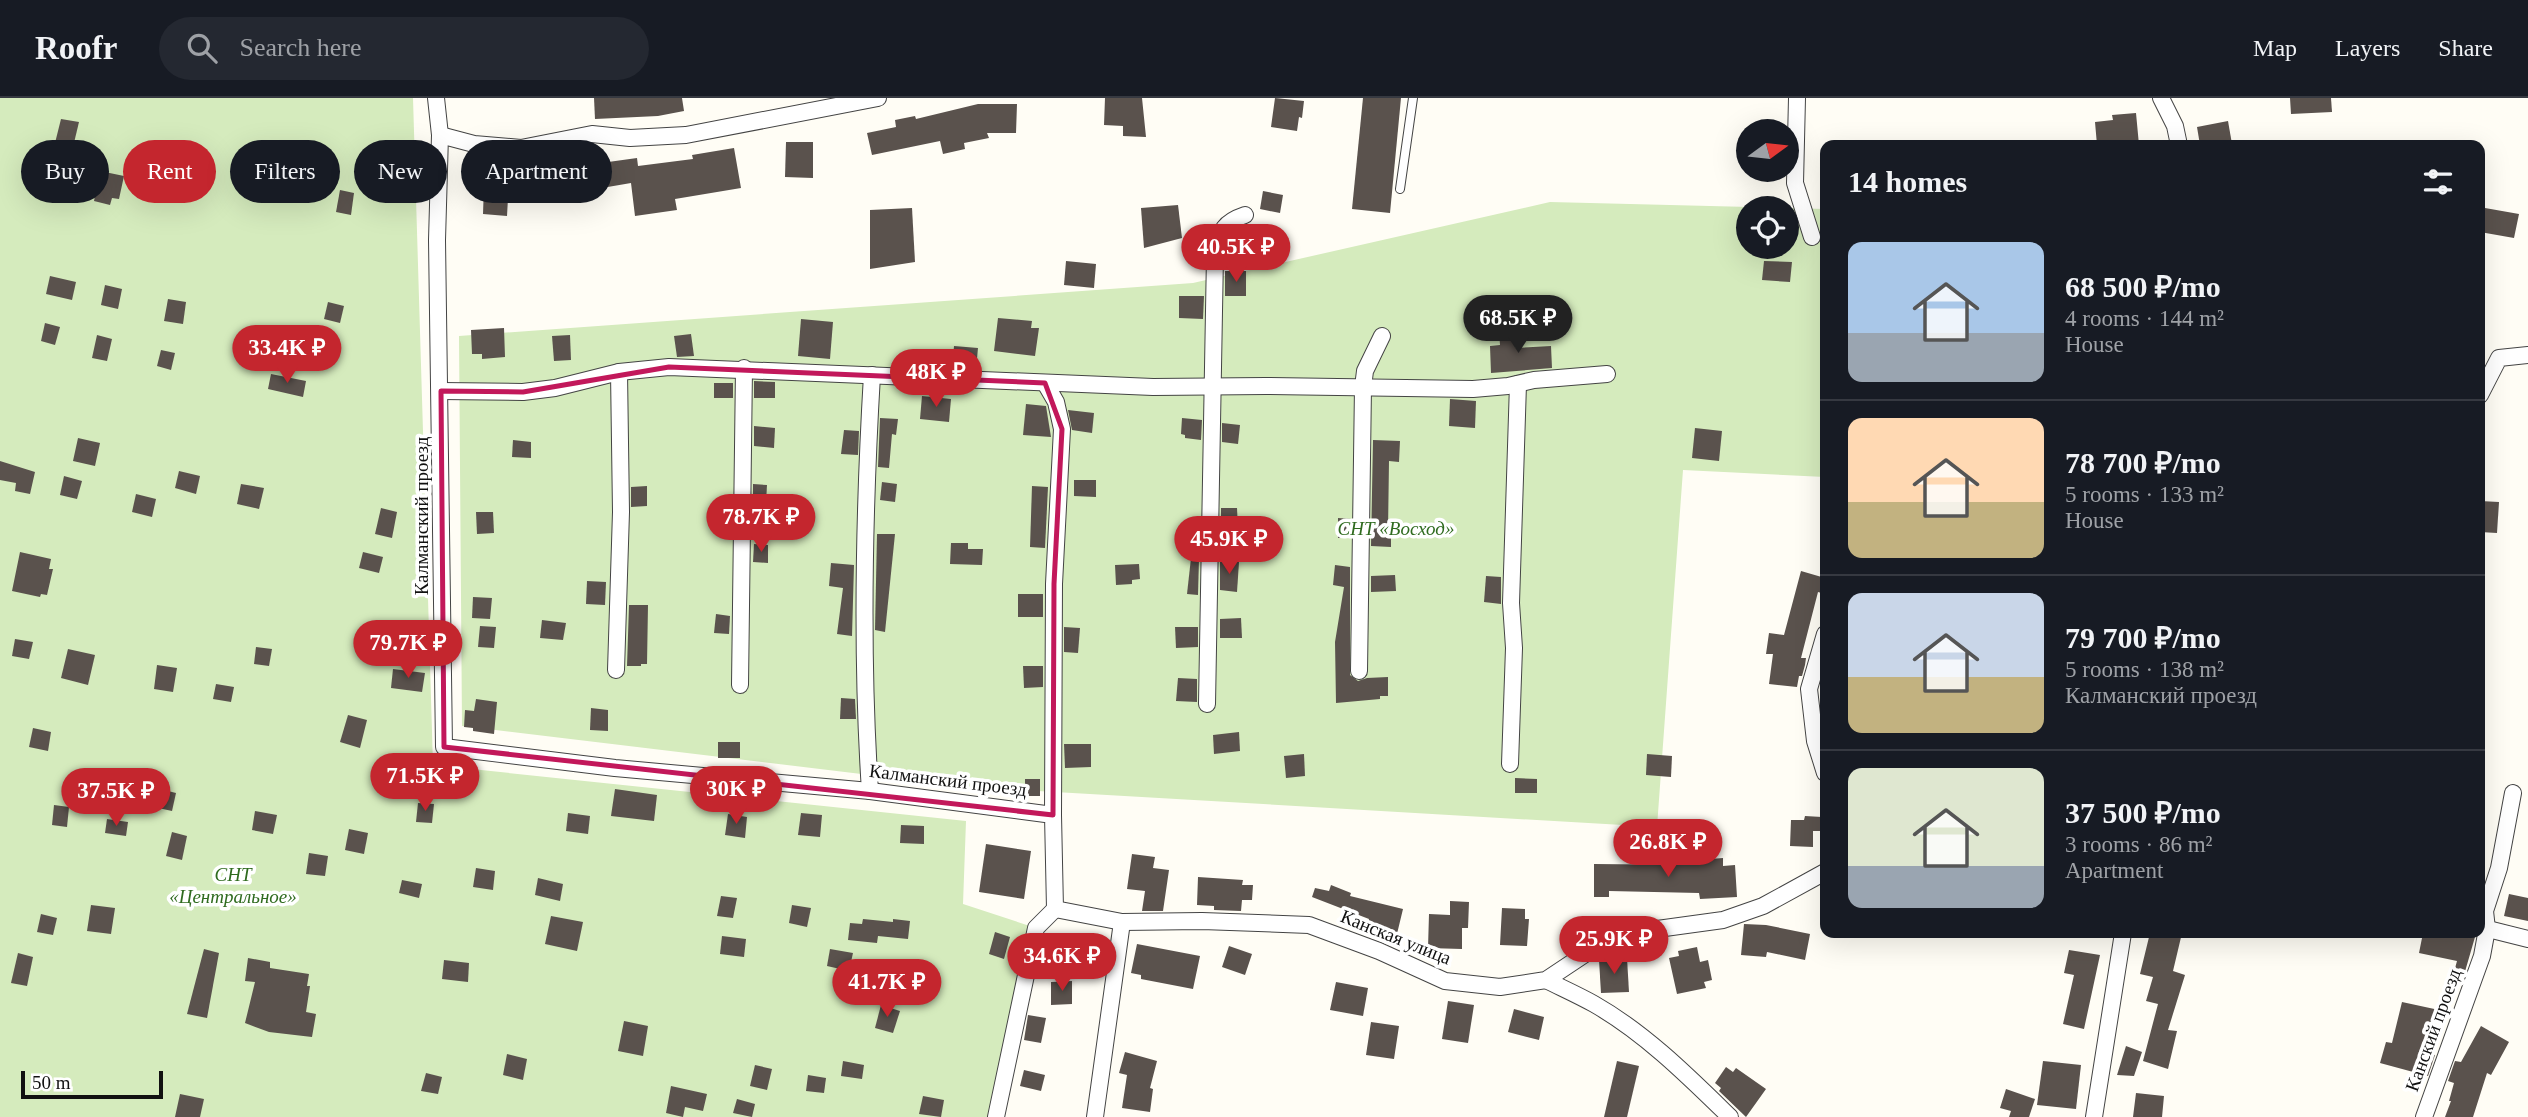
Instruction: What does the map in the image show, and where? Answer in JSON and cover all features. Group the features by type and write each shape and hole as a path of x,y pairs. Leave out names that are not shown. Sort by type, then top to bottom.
{"street":[{"name":"Калманский проезд","path":"436,98 440,135 438,240 444,747 615,768 870,791 1053,815"},
{"path":"440,135 474,144 521,148 592,134 631,138 686,135 878,98"},
{"path":"1797,98 1795,183 1812,237"},
{"path":"2161,98 2175,126 2178,140"},
{"path":"1207,704 1215,255 1221,232 1229,220 1245,215"},
{"path":"1359,671 1363,387 1365,371 1382,336"},
{"path":"2485,385 2499,358 2528,355"},
{"path":"441,391 523,392 555,388 619,372 669,367 1153,387 1473,389 1534,380 1607,374"},
{"path":"740,685 744,368"},
{"path":"617,670 621,512 619,372"},
{"path":"870,791 866,736 867,491 872,375"},
{"path":"996,1117 1036,928 1055,909 1054,584 1062,429 1056,402 1045,383"},
{"path":"1510,764 1514,648 1511,603 1518,384"},
{"path":"1820,651 1809,689 1815,741 1820,757"},
{"name":"Канский проезд","path":"2485,911 2499,868 2513,793"},
{"name":"Канская улица","path":"1122,922 1202,921 1309,925 1379,951 1445,981 1500,987 1546,980 1594,948 1621,934 1723,920 1763,906 1820,875"},
{"path":"1055,909 1122,922 1094,1117"},
{"path":"2485,929 2528,940"},
{"path":"2094,1117 2122,938"},
{"name":"Канский проезд","path":"2424,1117 2482,956 2483,938"},
{"path":"1546,980 1596,1005 1643,1039 1692,1080 1730,1117"}],"lane":[{"path":"1399,189 1413,98"}],"highlighted area":[{"path":"669,367 1045,383 1062,429 1054,584 1053,815 444,747 441,391 523,392"}],"green space":[{"name":"СНТ «Центральное»","path":"0,98 413,98 414,140 354,140 354,203 416,203 433,765 966,821 963,904 1036,928 995,1117 0,1117"},
{"name":"СНТ «Восход»","path":"1550,202 1736,207 1736,259 1799,259 1799,208 1820,209 1820,477 1683,470 1657,827 969,787 462,726 459,336 1193,283"}],"building":[{"path":"594,98 682,98 684,111 658,116 595,119"},
{"path":"1105,98 1142,98 1146,137 1123,136 1123,126 1104,125"},
{"path":"1275,98 1304,101 1297,131 1271,127"},
{"path":"1363,98 1401,98 1390,213 1352,209"},
{"path":"2290,98 2331,98 2332,112 2291,114"},
{"path":"978,104 1017,104 1016,133 987,133 989,138 964,143 965,149 943,154 940,141 872,155 867,133 896,127 895,120 915,116 916,119"},
{"path":"2136,113 2139,140 2097,140 2095,122 2113,120 2112,115"},
{"path":"61,119 79,122 75,140 56,140"},
{"path":"2228,121 2231,140 2199,140 2197,127"},
{"path":"786,142 813,142 813,178 785,177"},
{"path":"734,148 741,188 675,199 677,210 635,216 631,183 612,186 612,161 637,158 638,166 693,159 692,155"},
{"path":"109,173 123,176 119,199 112,198 110,205 102,203 109,203"},
{"path":"340,190 354,193 351,215 336,212 338,203 340,203"},
{"path":"1263,191 1283,195 1280,213 1260,209"},
{"path":"483,203 508,203 507,216 483,214"},
{"path":"1178,205 1182,238 1144,248 1141,208"},
{"path":"912,208 915,262 870,269 870,210"},
{"path":"2485,208 2519,214 2514,238 2485,233"},
{"path":"1066,261 1096,264 1094,288 1064,285"},
{"path":"1764,261 1792,262 1790,282 1762,280"},
{"path":"1225,271 1246,271 1246,296 1225,296"},
{"path":"50,276 76,282 72,300 46,294"},
{"path":"105,285 122,289 118,309 101,305"},
{"path":"1179,296 1204,296 1203,319 1179,318"},
{"path":"168,299 186,302 183,324 164,321"},
{"path":"328,302 344,306 340,323 324,319"},
{"path":"998,318 1032,321 1031,328 1039,328 1035,356 994,351"},
{"path":"801,319 833,322 830,359 798,356"},
{"path":"45,323 60,327 55,345 41,341"},
{"path":"504,328 505,357 482,359 482,354 472,354 471,330"},
{"path":"1515,329 1515,348 1551,346 1552,368 1491,373 1490,346 1500,345 1499,330"},
{"path":"691,334 694,356 677,357 674,336"},
{"path":"97,335 112,339 107,361 92,358"},
{"path":"570,335 571,360 554,361 552,336"},
{"path":"954,346 978,348 976,369 952,368"},
{"path":"161,350 175,353 171,370 157,366"},
{"path":"271,374 306,381 303,397 268,389"},
{"path":"754,381 775,382 775,398 754,398"},
{"path":"714,383 733,383 733,398 714,398"},
{"path":"922,396 951,399 949,422 920,419"},
{"path":"1450,399 1476,401 1475,428 1449,426"},
{"path":"1026,404 1046,406 1051,437 1023,435"},
{"path":"1068,410 1094,413 1092,433 1072,430"},
{"path":"880,418 898,419 896,435 892,434 889,468 878,467"},
{"path":"1182,418 1202,420 1201,440 1185,438 1185,435 1181,434"},
{"path":"1222,423 1240,425 1238,444 1222,442"},
{"path":"754,426 775,428 774,448 754,446"},
{"path":"1695,428 1722,431 1719,461 1692,458"},
{"path":"844,430 859,431 858,455 841,454"},
{"path":"78,438 100,443 95,466 73,461"},
{"path":"513,440 531,442 531,458 512,457"},
{"path":"1373,440 1400,441 1399,462 1389,461 1388,531 1391,531 1391,547 1371,546"},
{"path":"0,461 35,472 30,494 15,491 16,483 0,480"},
{"path":"179,471 200,476 196,494 175,488"},
{"path":"64,476 82,481 77,499 60,495"},
{"path":"1074,480 1096,480 1096,497 1074,496"},
{"path":"882,482 897,484 895,502 880,500"},
{"path":"241,484 264,488 259,509 237,504"},
{"path":"753,484 767,485 766,503 753,502"},
{"path":"647,486 647,506 631,507 631,487"},
{"path":"1032,486 1048,487 1045,548 1030,547"},
{"path":"136,494 156,499 152,517 132,512"},
{"path":"2485,501 2499,502 2497,533 2485,532"},
{"path":"381,508 397,512 392,538 375,534"},
{"path":"1221,508 1237,508 1238,529 1221,530"},
{"path":"476,512 493,512 494,533 477,534"},
{"path":"1338,518 1351,519 1350,538 1338,538"},
{"path":"1185,523 1200,523 1199,552 1184,551"},
{"path":"877,534 895,534 885,632 875,630"},
{"path":"951,543 968,543 968,549 983,549 982,565 950,564"},
{"path":"754,544 768,545 768,563 753,562"},
{"path":"20,552 51,559 49,569 53,569 47,595 41,594 40,597 12,591"},
{"path":"363,552 383,557 379,573 359,568"},
{"path":"1191,558 1199,559 1198,595 1187,594"},
{"path":"1220,560 1239,562 1237,592 1220,590"},
{"path":"831,563 854,565 852,636 837,634 843,588 829,586"},
{"path":"1139,564 1140,579 1132,580 1132,584 1116,585 1115,565"},
{"path":"1335,565 1350,567 1350,675 1358,681 1388,677 1388,696 1380,696 1380,699 1336,703 1335,642 1344,587 1333,585"},
{"path":"1801,571 1820,577 1820,593 1801,658 1806,658 1805,665 1797,687 1769,684 1773,654 1766,654 1769,633 1784,635"},
{"path":"1395,575 1396,591 1371,592 1371,576"},
{"path":"1486,576 1501,577 1501,604 1484,602"},
{"path":"587,581 606,582 605,605 586,604"},
{"path":"1018,594 1043,594 1043,617 1018,617"},
{"path":"473,597 492,598 490,619 472,618"},
{"path":"629,605 648,605 647,664 641,666 627,666"},
{"path":"716,614 730,616 729,634 714,633"},
{"path":"1241,618 1242,638 1220,638 1220,619"},
{"path":"542,620 566,623 563,640 540,638"},
{"path":"480,626 496,627 494,648 478,647"},
{"path":"1064,627 1080,628 1078,653 1064,652"},
{"path":"1175,627 1198,627 1198,647 1176,648"},
{"path":"15,639 33,642 29,659 12,656"},
{"path":"256,647 272,649 269,666 254,664"},
{"path":"68,649 95,655 88,685 61,678"},
{"path":"157,665 177,668 173,692 154,689"},
{"path":"1023,666 1043,666 1043,687 1024,688"},
{"path":"393,669 425,673 422,692 391,688"},
{"path":"1178,678 1197,679 1197,702 1176,701"},
{"path":"216,684 234,687 231,702 213,699"},
{"path":"841,698 855,699 856,719 840,719"},
{"path":"476,699 497,702 494,734 464,727 465,710 474,711"},
{"path":"591,708 608,710 608,731 590,730"},
{"path":"348,715 367,720 360,748 340,742"},
{"path":"33,728 51,732 48,751 29,747"},
{"path":"1239,732 1240,751 1214,754 1213,735"},
{"path":"718,742 740,742 740,758 718,758"},
{"path":"1064,744 1091,744 1091,767 1065,768"},
{"path":"1304,754 1305,776 1286,778 1284,756"},
{"path":"1647,754 1672,756 1671,777 1646,775"},
{"path":"1515,778 1537,779 1537,793 1515,793"},
{"path":"1025,779 1040,779 1040,796 1025,796"},
{"path":"104,789 160,789 176,793 172,811 104,796"},
{"path":"615,789 657,795 654,821 611,816"},
{"path":"418,803 434,804 432,823 416,822"},
{"path":"54,805 69,807 67,827 52,825"},
{"path":"255,811 277,815 273,834 252,830"},
{"path":"568,813 590,816 588,834 566,831"},
{"path":"801,813 822,815 820,837 798,835"},
{"path":"728,814 747,817 745,838 725,835"},
{"path":"1805,816 1820,817 1820,831 1813,831 1813,847 1790,846 1791,820 1804,820"},
{"path":"107,819 128,822 126,836 105,833"},
{"path":"901,825 924,826 924,844 900,843"},
{"path":"349,829 368,833 364,854 345,850"},
{"path":"172,832 187,836 182,860 166,856"},
{"path":"986,844 1031,851 1024,899 979,892"},
{"path":"309,853 328,856 325,876 306,874"},
{"path":"1132,854 1155,857 1153,868 1169,870 1163,911 1142,911 1145,891 1127,889"},
{"path":"1723,858 1723,866 1735,865 1737,897 1700,899 1699,893 1609,891 1609,897 1594,897 1594,864 1697,865 1697,860"},
{"path":"476,868 495,871 493,890 473,887"},
{"path":"1198,877 1243,880 1242,885 1253,885 1252,900 1242,900 1241,911 1214,910 1214,906 1197,905"},
{"path":"538,878 563,884 560,901 535,895"},
{"path":"402,880 422,884 419,898 399,893"},
{"path":"1331,885 1351,893 1350,896 1403,909 1396,938 1367,931 1369,919 1312,897 1315,888 1329,891"},
{"path":"2509,894 2528,898 2528,921 2504,916"},
{"path":"721,896 737,898 733,918 717,916"},
{"path":"1450,901 1469,902 1468,928 1462,928 1462,949 1428,948 1429,914 1450,915"},
{"path":"91,905 115,908 111,934 87,931"},
{"path":"792,905 811,908 807,927 789,923"},
{"path":"1502,908 1525,909 1525,919 1529,919 1527,946 1500,945"},
{"path":"41,914 57,918 53,935 37,932"},
{"path":"551,916 583,922 577,951 545,944"},
{"path":"863,919 910,921 908,939 878,936 877,943 848,940 850,923 862,924"},
{"path":"1744,924 1766,925 1810,934 1805,960 1767,952 1766,957 1741,955"},
{"path":"995,932 1010,937 1004,959 989,954"},
{"path":"722,936 746,939 744,957 720,954"},
{"path":"2149,938 2181,938 2173,971 2185,975 2168,1030 2177,1031 2168,1069 2143,1061 2158,1004 2146,1001 2153,977 2140,974"},
{"path":"2422,938 2475,938 2464,975 2454,972 2457,961 2419,953"},
{"path":"1137,944 1200,956 1193,989 1141,979 1141,975 1131,973"},
{"path":"1229,946 1252,954 1245,975 1222,967"},
{"path":"1697,947 1700,962 1708,960 1712,980 1704,982 1706,988 1677,994 1669,958 1679,956 1678,951"},
{"path":"204,949 219,953 207,1018 187,1014"},
{"path":"830,949 853,953 849,971 827,966"},
{"path":"2069,950 2100,955 2084,1029 2063,1024 2074,975 2064,973"},
{"path":"18,953 33,957 27,986 11,983"},
{"path":"248,958 270,962 270,968 309,974 306,1012 316,1014 312,1037 269,1032 245,1023 255,982 245,981"},
{"path":"1627,958 1629,992 1601,993 1599,960"},
{"path":"444,960 469,963 468,982 442,979"},
{"path":"1072,981 1072,1004 1051,1005 1051,982"},
{"path":"1336,982 1368,988 1363,1016 1330,1010"},
{"path":"1448,1001 1474,1005 1468,1043 1442,1039"},
{"path":"2402,1002 2439,1010 2427,1053 2435,1055 2428,1076 2380,1063 2386,1042 2392,1043"},
{"path":"881,1005 900,1011 893,1033 875,1028"},
{"path":"1514,1009 1544,1017 1539,1040 1508,1032"},
{"path":"1028,1015 1046,1018 1041,1043 1024,1040"},
{"path":"624,1021 648,1026 643,1056 618,1051"},
{"path":"1371,1022 1399,1026 1394,1059 1366,1055"},
{"path":"2481,1026 2509,1042 2491,1075 2487,1073 2473,1117 2445,1117 2454,1083 2448,1081 2455,1061 2461,1062"},
{"path":"2126,1046 2142,1052 2134,1076 2117,1075"},
{"path":"1125,1052 1157,1061 1150,1088 1153,1089 1150,1112 1122,1108 1127,1075 1119,1073"},
{"path":"507,1054 527,1059 523,1080 503,1075"},
{"path":"843,1061 864,1065 862,1079 841,1076"},
{"path":"1617,1061 1639,1066 1627,1117 1604,1117"},
{"path":"2043,1061 2081,1065 2076,1109 2037,1105"},
{"path":"755,1065 772,1069 767,1090 750,1086"},
{"path":"1726,1067 1733,1072 1736,1068 1766,1089 1746,1117 1719,1091 1721,1088 1715,1083"},
{"path":"1024,1070 1045,1075 1041,1091 1020,1086"},
{"path":"426,1073 442,1077 438,1094 421,1091"},
{"path":"808,1075 826,1078 824,1093 806,1091"},
{"path":"671,1086 707,1094 703,1111 685,1107 683,1117 666,1113"},
{"path":"2006,1089 2035,1099 2029,1117 2009,1117 2011,1111 2000,1108"},
{"path":"2136,1093 2164,1096 2162,1117 2133,1117"},
{"path":"180,1094 204,1099 200,1117 175,1117"},
{"path":"923,1096 944,1100 941,1117 919,1114"},
{"path":"737,1099 755,1104 752,1117 733,1113"}]}
